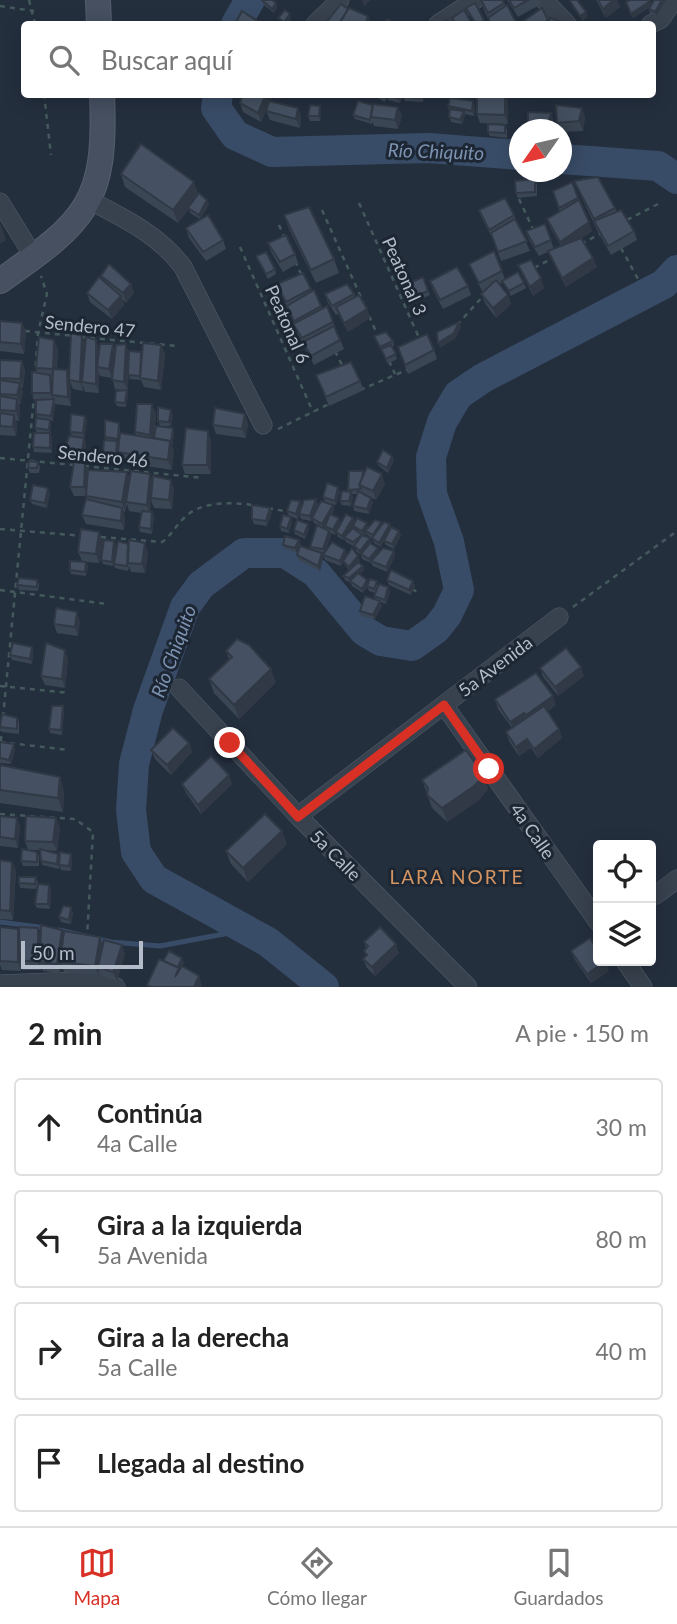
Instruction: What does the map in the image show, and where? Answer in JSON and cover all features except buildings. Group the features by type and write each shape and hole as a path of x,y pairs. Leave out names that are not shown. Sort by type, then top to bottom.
{"street":[{"path":"98,0 99,21"},
{"path":"317,21 340,0"},
{"path":"443,21 475,0"},
{"path":"544,0 564,21"},
{"path":"656,22 661,19 674,0"},
{"path":"0,281 34,257 80,217 97,181 104,132 102,98"},
{"path":"89,200 146,229 173,254 183,267 263,425"},
{"path":"0,202 34,257"},
{"name":"5a Avenida","path":"298,817 559,618"},
{"name":"5a Calle","path":"179,688 298,817 468,987"},
{"name":"4a Calle","path":"444,705 593,915"},
{"path":"656,895 677,879"},
{"path":"628,966 643,987"},
{"path":"0,984 104,980 116,987"}],"path":[{"path":"29,0 35,21"},
{"path":"0,6 34,11"},
{"path":"44,98 51,155"},
{"path":"519,199 537,236"},
{"name":"Peatonal 3","path":"359,204 423,347"},
{"path":"622,222 658,204"},
{"path":"323,210 379,339"},
{"path":"279,225 290,249"},
{"path":"579,244 611,228"},
{"path":"616,238 638,279"},
{"name":"Peatonal 6","path":"240,247 313,412"},
{"path":"527,271 558,255"},
{"path":"295,261 306,285"},
{"path":"456,327 478,297 487,292"},
{"path":"34,384 38,333 47,294"},
{"name":"Sendero 47","path":"13,330 178,346"},
{"path":"332,345 343,369"},
{"path":"385,351 395,374"},
{"path":"354,393 415,367"},
{"path":"0,751 13,592 34,397"},
{"path":"263,425 269,430 277,429 334,402"},
{"name":"Sendero 46","path":"0,458 203,478"},
{"path":"98,537 162,542 174,533 184,518 203,505 248,504 300,517"},
{"path":"0,528 85,536"},
{"path":"559,618 677,531"},
{"path":"404,585 419,593"},
{"path":"0,590 107,604"},
{"path":"0,686 69,693"},
{"path":"0,742 69,750"},
{"path":"0,814 75,819 86,824 93,832 95,840 87,942"}],"waterway":[{"name":"Río Chiquito","path":"238,21 250,0"},
{"name":"Río Chiquito","path":"217,98 216,108 235,135 272,152 428,148 509,154"},
{"name":"Río Chiquito","path":"572,160 658,166 677,179"},
{"name":"Río Chiquito","path":"324,987 268,942 154,879 136,852 131,810 134,764 148,710 185,607 201,585 244,553 285,553 316,573 364,631 381,641 412,646 436,629 447,615 459,590 449,542 432,494 431,457 442,422 458,395 483,378 664,284 677,270"},
{"path":"0,922 46,928"},
{"path":"59,930 111,942 160,946 245,930"}],"district":[{"name":"LARA NORTE","path":"457,876"}],"route":[{"path":"230,743 298,817 444,705 489,769"}]}
